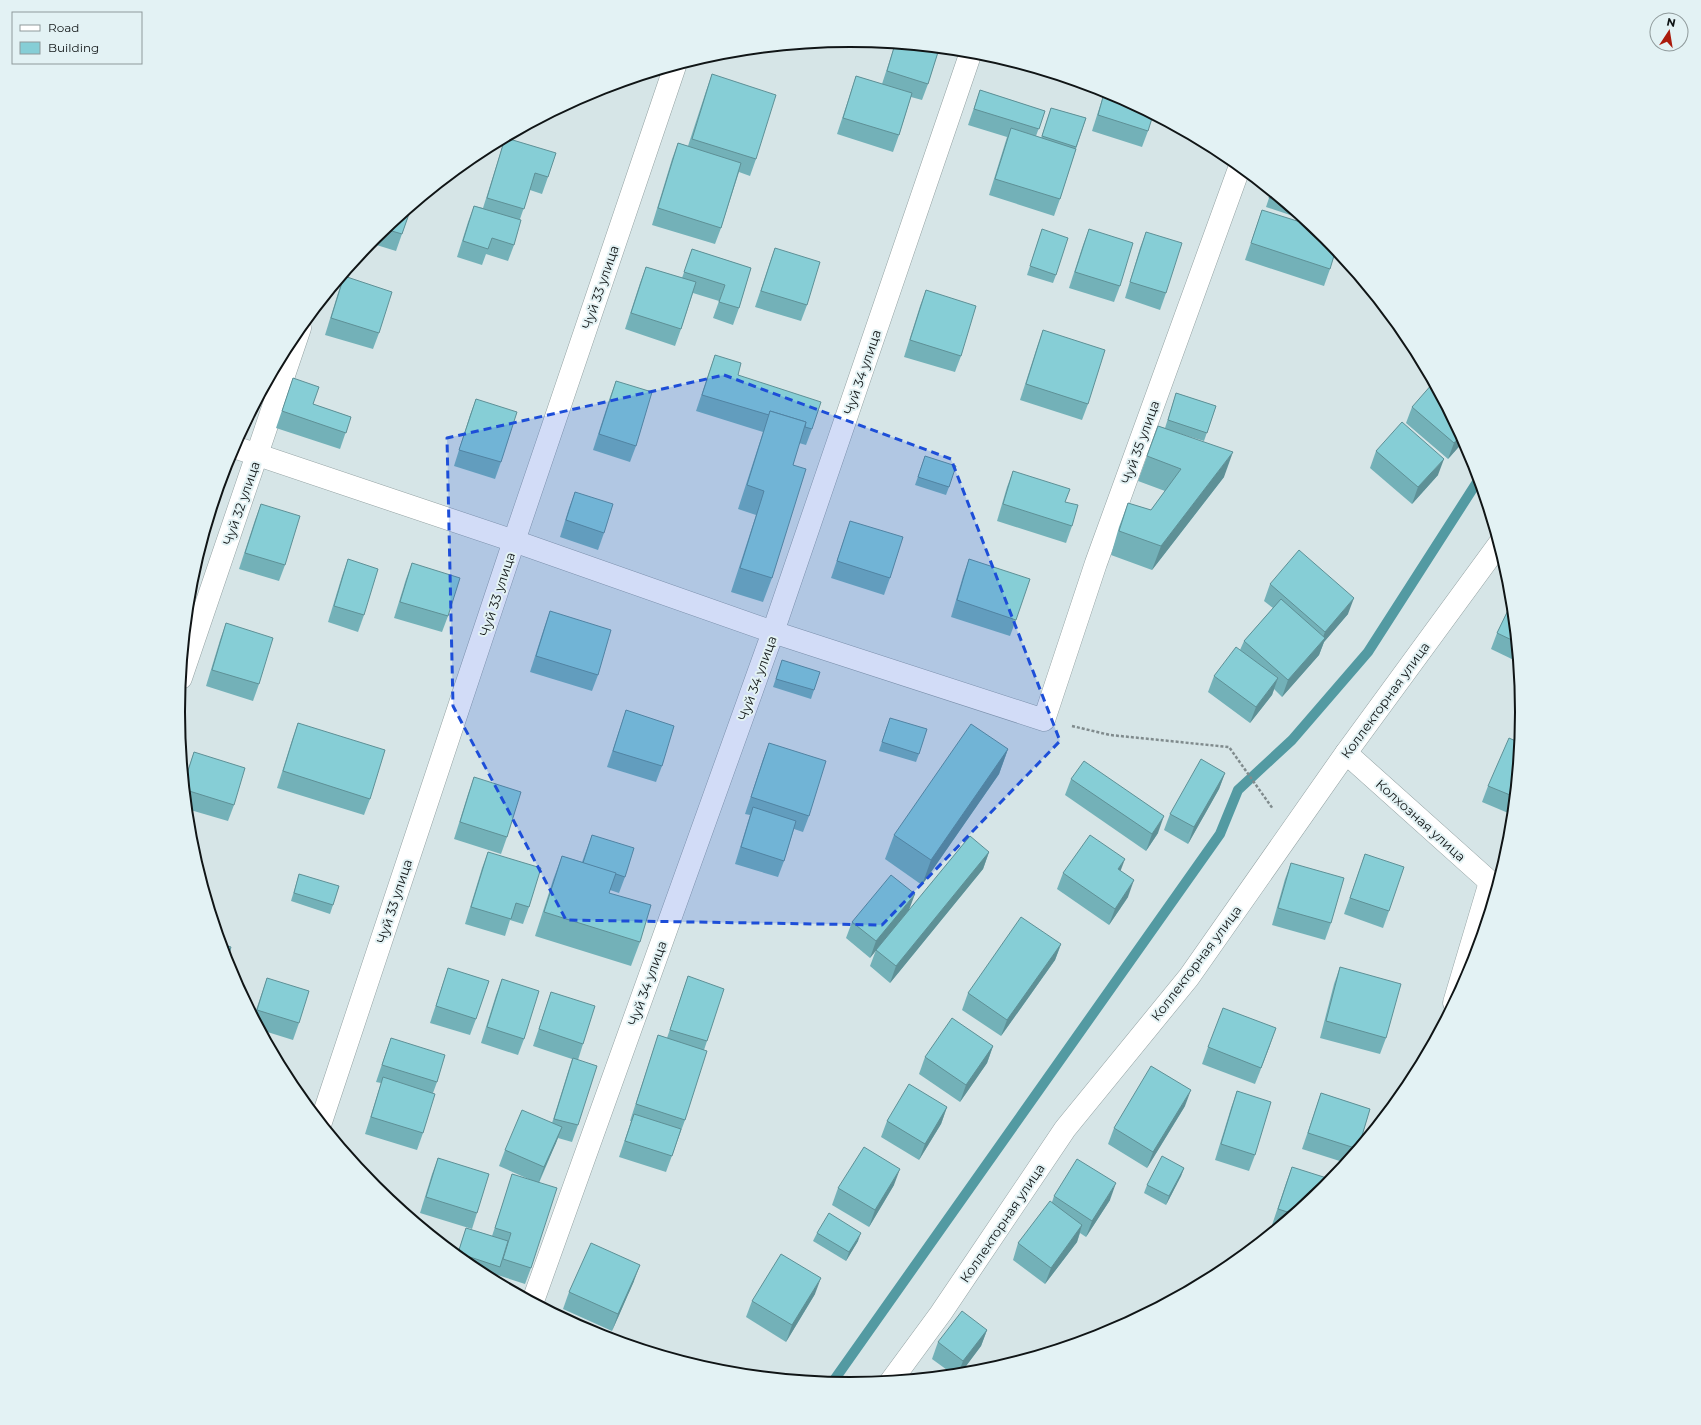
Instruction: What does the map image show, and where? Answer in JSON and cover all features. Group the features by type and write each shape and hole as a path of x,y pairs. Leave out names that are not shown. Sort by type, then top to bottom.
{"street":[{"name":"Чуй 34 улица","path":"535,1298 773,632 969,58"},
{"name":"Чуй 33 улица","path":"323,1117 514,541 673,71"},
{"name":"Чуй 35 улица","path":"1044,720 1096,563 1238,172"},
{"name":"Чуй 32 улица","path":"187,661 293,350"},
{"path":"240,449 514,541 773,632 1044,720"},
{"name":"Коллекторная улица","path":"894,1377 941,1313 1066,1129 1189,977 1346,753 1495,549"},
{"name":"Колхозная улица","path":"1346,753 1494,883"},
{"path":"1472,949 1491,893"}],"path":[{"path":"1044,720 1110,735 1228,746 1290,834"}],"highlighted area":[{"path":"724,375 951,459 1060,741 882,925 566,920 453,706 447,438"}],"building":[{"path":"894,48 938,53 928,84 887,71"},
{"path":"712,74 776,95 756,159 692,139"},
{"path":"856,76 912,93 899,135 843,118"},
{"path":"980,90 1045,111 1039,129 974,109"},
{"path":"1103,97 1152,119 1148,131 1098,115"},
{"path":"1051,108 1086,118 1076,147 1042,136"},
{"path":"1011,128 1076,149 1060,199 995,179"},
{"path":"512,140 556,153 548,177 535,173 524,209 487,198 503,145"},
{"path":"678,143 741,163 721,228 658,208"},
{"path":"474,206 521,220 514,245 492,238 488,249 463,241"},
{"path":"1262,210 1299,222 1334,256 1330,269 1251,243"},
{"path":"408,215 402,234 392,231"},
{"path":"1042,229 1068,238 1056,275 1030,266"},
{"path":"1089,229 1133,243 1120,286 1075,272"},
{"path":"1146,232 1182,243 1166,293 1130,282"},
{"path":"775,248 820,262 807,305 761,291"},
{"path":"692,249 751,268 739,308 719,302 725,285 684,272"},
{"path":"646,267 696,282 681,329 631,313"},
{"path":"347,277 392,292 379,333 331,318 341,285"},
{"path":"926,290 976,306 961,356 910,340"},
{"path":"1043,330 1105,350 1088,404 1026,384"},
{"path":"715,355 741,363 738,375 821,402 812,429 805,427 806,422 770,411 769,415 702,395"},
{"path":"293,378 319,387 313,404 351,417 346,433 282,411"},
{"path":"616,381 652,392 636,446 599,434"},
{"path":"1430,386 1457,440 1454,443 1412,407"},
{"path":"1176,393 1216,406 1207,433 1168,420"},
{"path":"476,399 517,412 501,462 459,450"},
{"path":"770,411 806,422 793,465 806,469 772,578 740,568 764,491 747,485"},
{"path":"1402,422 1444,459 1418,487 1376,451"},
{"path":"1158,426 1233,452 1161,546 1119,531 1128,503 1151,510 1181,469 1147,456"},
{"path":"925,456 956,466 949,487 918,477"},
{"path":"1013,471 1070,489 1065,502 1078,505 1072,526 1003,504"},
{"path":"575,492 613,504 604,533 566,520"},
{"path":"261,504 300,516 285,565 245,553"},
{"path":"850,521 903,537 890,578 837,561"},
{"path":"1299,550 1354,598 1325,632 1270,584"},
{"path":"348,559 378,569 364,615 334,606"},
{"path":"969,559 1030,579 1016,620 957,600"},
{"path":"412,563 460,578 448,616 400,602"},
{"path":"1281,599 1325,638 1288,680 1244,641"},
{"path":"550,611 611,630 598,675 536,656"},
{"path":"1508,611 1512,640 1497,633"},
{"path":"226,623 273,638 259,684 212,670"},
{"path":"1236,647 1278,678 1256,707 1214,676"},
{"path":"782,660 820,672 814,690 776,679"},
{"path":"626,710 674,726 662,766 613,751"},
{"path":"890,718 927,729 919,754 882,742"},
{"path":"298,723 385,750 370,799 283,771"},
{"path":"971,724 1008,749 931,860 894,835"},
{"path":"1509,738 1515,741 1510,795 1488,786"},
{"path":"769,743 826,761 809,816 751,797"},
{"path":"194,752 245,768 234,805 190,791 188,771"},
{"path":"1201,759 1225,773 1194,827 1170,814"},
{"path":"1084,761 1164,816 1152,834 1071,779"},
{"path":"474,777 521,792 507,837 460,822"},
{"path":"753,807 796,821 784,861 741,847"},
{"path":"592,835 634,848 625,877 583,863"},
{"path":"1090,835 1125,859 1118,869 1134,880 1115,909 1063,873"},
{"path":"970,836 989,852 896,966 876,950"},
{"path":"488,852 541,868 529,907 516,903 511,919 471,907"},
{"path":"1365,854 1404,867 1389,911 1350,898"},
{"path":"562,856 616,873 609,893 651,905 640,942 544,912"},
{"path":"1291,863 1344,878 1331,923 1278,908"},
{"path":"299,874 339,886 333,905 294,893"},
{"path":"891,875 915,894 876,941 852,922"},
{"path":"1021,917 1061,944 1007,1020 968,993"},
{"path":"1340,967 1401,984 1386,1038 1326,1021"},
{"path":"448,968 489,981 476,1019 436,1006"},
{"path":"688,976 724,989 707,1041 670,1030"},
{"path":"267,978 309,991 299,1023 257,1010"},
{"path":"502,979 539,991 524,1039 487,1027"},
{"path":"551,992 595,1006 583,1044 539,1029"},
{"path":"1223,1008 1276,1028 1261,1068 1208,1047"},
{"path":"952,1018 993,1046 966,1085 925,1057"},
{"path":"658,1035 707,1051 685,1120 636,1104"},
{"path":"391,1038 445,1055 437,1082 382,1065"},
{"path":"573,1058 597,1066 578,1125 554,1119"},
{"path":"1151,1066 1191,1090 1153,1152 1114,1128"},
{"path":"383,1077 435,1094 423,1133 371,1117"},
{"path":"909,1084 947,1107 925,1144 887,1121"},
{"path":"1237,1091 1271,1102 1255,1155 1221,1144"},
{"path":"1321,1093 1370,1109 1361,1139 1354,1148 1308,1133"},
{"path":"522,1110 562,1127 544,1167 505,1150"},
{"path":"634,1114 681,1129 672,1156 625,1141"},
{"path":"864,1147 900,1169 875,1210 838,1188"},
{"path":"1162,1156 1184,1168 1169,1196 1147,1185"},
{"path":"438,1158 489,1174 477,1213 426,1197"},
{"path":"1077,1159 1116,1183 1092,1221 1054,1196"},
{"path":"1292,1167 1326,1178 1289,1213 1278,1209"},
{"path":"512,1174 557,1188 531,1268 503,1259 511,1233 495,1228"},
{"path":"1050,1201 1082,1225 1051,1268 1018,1243"},
{"path":"829,1213 861,1233 849,1252 817,1233"},
{"path":"466,1228 508,1241 500,1267 467,1256 459,1250"},
{"path":"591,1243 640,1265 618,1314 569,1292"},
{"path":"781,1254 821,1278 792,1325 752,1301"},
{"path":"962,1311 987,1330 963,1361 938,1342"}],"waterway":[{"path":"836,1378 1220,834 1238,790 1292,740 1368,652 1475,485"}]}
